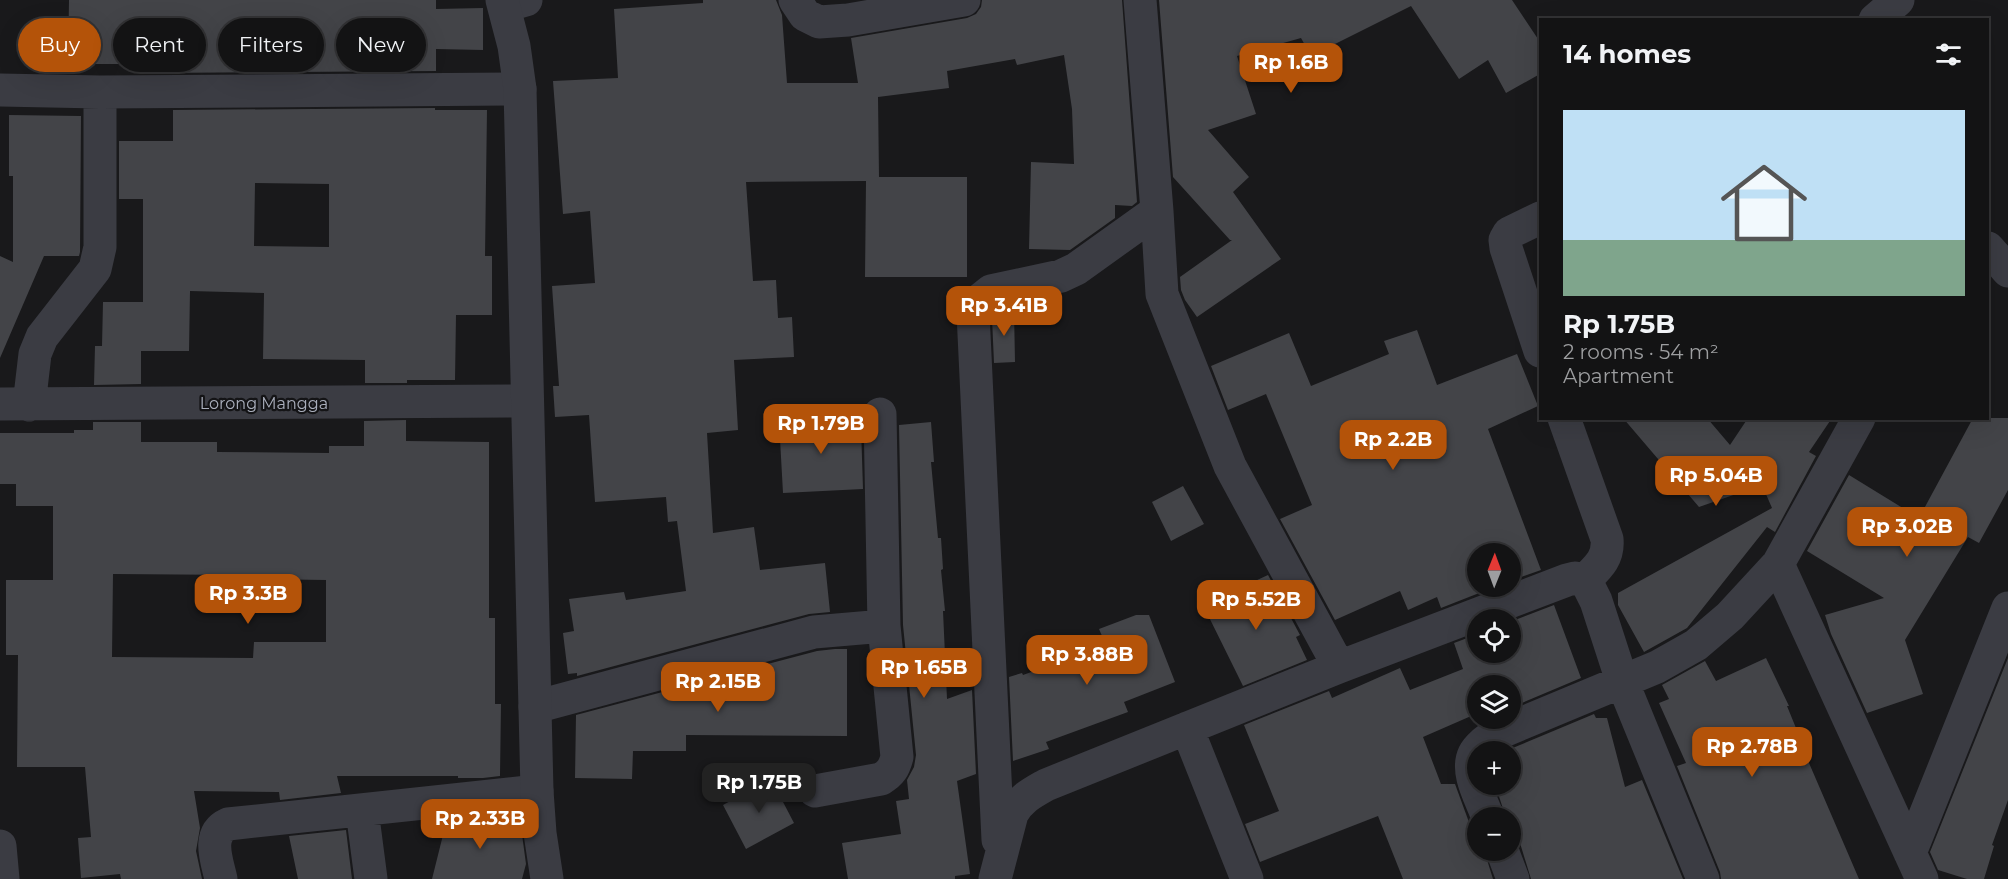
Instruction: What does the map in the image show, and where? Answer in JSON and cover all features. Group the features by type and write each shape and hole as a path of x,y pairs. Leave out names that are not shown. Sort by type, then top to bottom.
{"street":[{"path":"795,0 805,15 819,22 848,20 964,0"},
{"path":"1140,0 1162,294 1230,466 1339,667"},
{"path":"1877,18 1898,0"},
{"path":"511,2 520,89 537,792 547,879"},
{"path":"0,90 100,92 520,89"},
{"path":"14,404 42,337 95,269 100,247 100,92"},
{"path":"997,872 973,313 981,298 991,291 1061,276 1076,269 1157,211"},
{"path":"1539,218 1513,231 1506,236 1505,240 1510,266 1539,348"},
{"path":"1989,249 2008,271"},
{"name":"Lorong Mangga","path":"14,404 527,401"},
{"path":"815,791 881,778 895,767 898,746 884,626 880,414"},
{"path":"1565,420 1607,538 1607,552 1603,562 1584,581"},
{"path":"1484,807 1473,778 1472,767 1473,755 1481,745 1494,735 1657,667 1696,645 1730,616 1778,564 1858,420"},
{"path":"1778,564 1916,866"},
{"path":"997,872 1012,814 1017,804 1046,785 1339,667 1567,580 1575,579 1584,581 1588,585 1596,601 1622,681 1703,879"},
{"path":"1916,866 1952,743 2008,608"},
{"path":"535,707 814,632 884,626"},
{"path":"1187,728 1246,879"},
{"path":"221,879 214,843 222,826 228,824 537,792"},
{"path":"362,810 371,879"},
{"path":"0,846 3,879"},
{"path":"1506,861 1513,879"}],"building":[{"path":"69,0 436,0 436,9 483,8 483,50 436,49 436,71 426,71 426,18 336,18 336,72 324,72 324,18 218,18 218,72 294,72 152,73 206,72 206,18 113,18 113,64 101,64 101,18 69,18"},
{"path":"703,0 776,0 782,15 787,83 858,83 851,38 967,18 976,14 981,7 982,0 1122,0 1137,202 1132,206 1115,205 1115,218 1070,250 1029,249 1031,162 1074,164 1072,109 1064,55 1017,65 1015,59 947,71 949,88 878,97 879,177 967,177 967,277 865,277 866,181 746,182 753,281 776,280 778,318 792,317 794,357 734,360 738,430 707,433 713,533 754,527 760,570 825,563 830,612 809,614 577,676 577,673 568,674 563,633 574,631 569,599 624,592 626,600 686,591 677,521 668,522 666,497 595,502 589,415 555,417 553,386 559,386 552,286 595,283 590,211 563,214 553,81 618,78 614,9 703,3"},
{"path":"1159,0 1512,0 1539,40 1539,75 1506,93 1488,60 1459,79 1411,6 1311,56 1301,38 1237,56 1256,114 1208,130 1249,177 1233,192 1281,259 1197,317 1185,300 1180,277 1232,240 1173,177"},
{"path":"435,108 435,110 487,110 485,256 492,256 492,315 456,315 455,380 365,383 365,360 263,359 264,293 190,291 189,351 141,351 141,384 94,385 95,346 102,346 103,302 143,302 143,199 119,199 119,141 173,141 173,110","holes":["255,183 329,184 329,247 254,246"]},
{"path":"9,115 81,116 80,252 79,256 44,256 0,358 0,256 13,262 13,176 9,176"},
{"path":"996,311 1014,311 1015,362 994,363 992,318"},
{"path":"1417,330 1437,385 1517,354 1538,406 1488,429 1541,570 1521,577 1521,543 1467,543 1467,597 1469,597 1441,608 1437,597 1408,610 1400,591 1335,620 1280,519 1312,505 1266,394 1228,410 1211,366 1289,333 1311,386 1389,354 1384,341"},
{"path":"858,418 859,427 861,427 863,489 783,493 779,421"},
{"path":"2008,418 2008,490 1979,543 1968,537 1905,640 1923,694 1867,713 1831,634 1825,615 1884,598 1807,551 1849,475 1919,518 1972,420"},
{"path":"406,420 406,441 489,442 489,618 495,618 495,704 501,704 500,776 458,778 458,776 337,776 341,793 280,800 279,792 194,791 200,828 196,851 202,879 121,879 120,874 81,878 78,838 91,837 85,767 17,767 18,655 6,655 6,580 53,580 53,506 16,506 16,484 0,484 0,433 74,433 74,430 93,430 93,422 141,422 141,442 217,442 217,452 329,453 329,446 364,446 364,421","holes":["113,574 244,575 244,579 326,580 326,642 254,642 253,658 112,657"]},
{"path":"1625,420 1709,420 1730,445 1747,420 1831,420 1809,452 1816,456 1775,532 1767,527 1687,628 1644,652 1618,605 1618,593 1772,508 1762,485 1699,507"},
{"path":"931,422 934,462 931,462 943,569 941,570 945,611 943,611 947,699 972,690 976,774 957,781 970,874 955,876 955,879 848,879 842,843 901,834 896,801 909,799 907,780 914,767 916,755 903,625 899,425"},
{"path":"1183,486 1204,524 1171,541 1152,502"},
{"path":"1268,575 1300,635 1296,637 1307,660 1243,686 1203,605"},
{"path":"1554,605 1581,678 1521,703 1521,675 1467,675 1467,718 1423,737 1441,784 1455,784 1467,817 1467,861 1487,861 1493,879 1403,879 1378,816 1260,862 1245,824 1279,811 1244,725 1329,691 1332,698 1400,668 1410,690 1463,669 1454,643 1467,638 1467,663 1521,663 1521,618"},
{"path":"1136,615 1149,615 1175,682 1124,702 1128,712 1046,742 1049,749 1013,761 1009,677 1022,673 1023,675 1106,645 1099,629"},
{"path":"847,649 847,736 686,735 686,751 633,751 632,779 575,778 576,715 817,651"},
{"path":"1766,658 1789,706 1787,706 1806,756 1859,879 1721,879 1677,766 1686,763 1659,703 1669,699 1662,685 1705,661 1716,681"},
{"path":"2008,658 2008,800 1992,845 1994,846 1984,879 1967,879 1938,870 1930,852"},
{"path":"1594,714 1596,718 1607,718 1625,787 1642,780 1683,879 1531,879 1521,846 1521,807 1502,807 1499,795 1521,795 1521,744"},
{"path":"771,779 794,823 746,849 723,805"},
{"path":"479,816 521,827 526,864 522,879 432,879 447,819"},
{"path":"346,830 352,879 298,879 289,836"}]}
